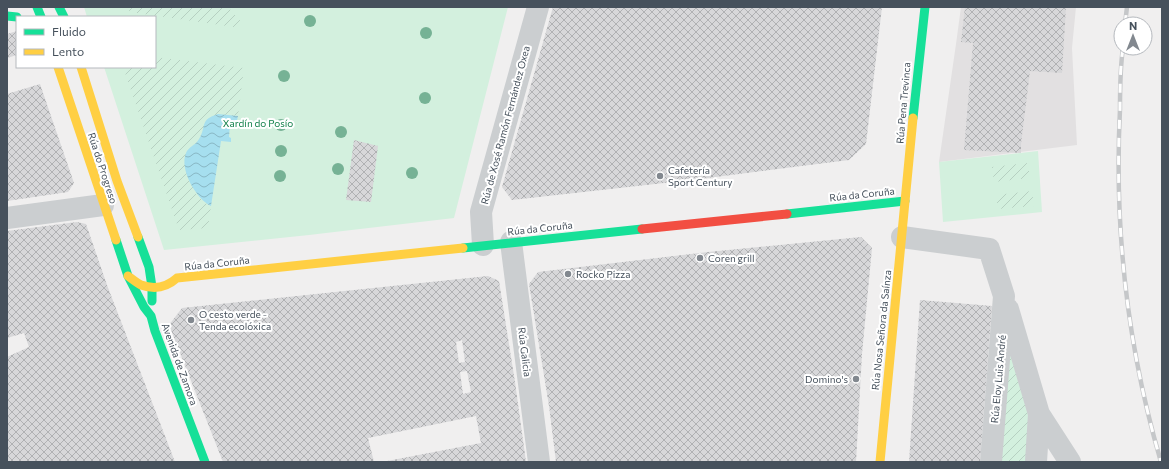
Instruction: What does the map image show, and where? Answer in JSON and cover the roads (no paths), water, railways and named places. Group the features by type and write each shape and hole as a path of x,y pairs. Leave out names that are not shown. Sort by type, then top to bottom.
{"street":[{"path":"7,10 11,7"},
{"path":"59,7 64,16"},
{"name":"Rúa de Xosé Ramón Fernández Oxea","path":"483,245 481,212 538,7"},
{"name":"Rúa Pena Trevinca","path":"905,201 918,57 925,7"},
{"name":"Rúa do Progreso","path":"58,68 128,276"},
{"name":"Rúa do Progreso","path":"81,68 117,181 149,267 152,287 151,316"},
{"name":"Rúa da Coruña","path":"152,287 170,284 177,278 905,201"},
{"name":"Rúa Nosa Señora da Saínza","path":"880,462 905,201"},
{"path":"7,218 103,205"},
{"name":"Rúa Eloy Luis André","path":"902,237 989,248 1039,414 1070,462"},
{"name":"Rúa Galicia","path":"511,242 540,462"},
{"path":"149,267 161,275 177,278"},
{"path":"128,276 141,285 152,287"},
{"name":"Avenida de Zamora","path":"128,276 144,307 151,316 155,331 205,462"},
{"name":"Rúa da Coruña","path":"151,316 158,302 177,278"},
{"name":"Rúa Eloy Luis André","path":"991,462 1004,296"},
{"name":"Rúa Eloy Luis André","path":"1036,462 1039,414"}],"water":[{"path":"218,114 238,116 236,125 230,125 229,137 231,138 231,142 221,141 211,206 200,197 190,183 184,160 187,151 199,139 206,121 212,116"}],"railway":[{"path":"1126,16 1127,7"},
{"path":"1122,56 1120,78 1119,154 1121,243 1139,375 1161,462"}],"place":[{"name":"Cafetería Sport Century","path":"660,176"},
{"name":"Coren grill","path":"700,258"},
{"name":"Rocko Pizza","path":"568,274"},
{"name":"O cesto verde - Tenda ecolóxica","path":"191,320"},
{"name":"Domino's","path":"856,379"}],"park label":[{"name":"Xardín do Posío","path":"258,123"}]}
